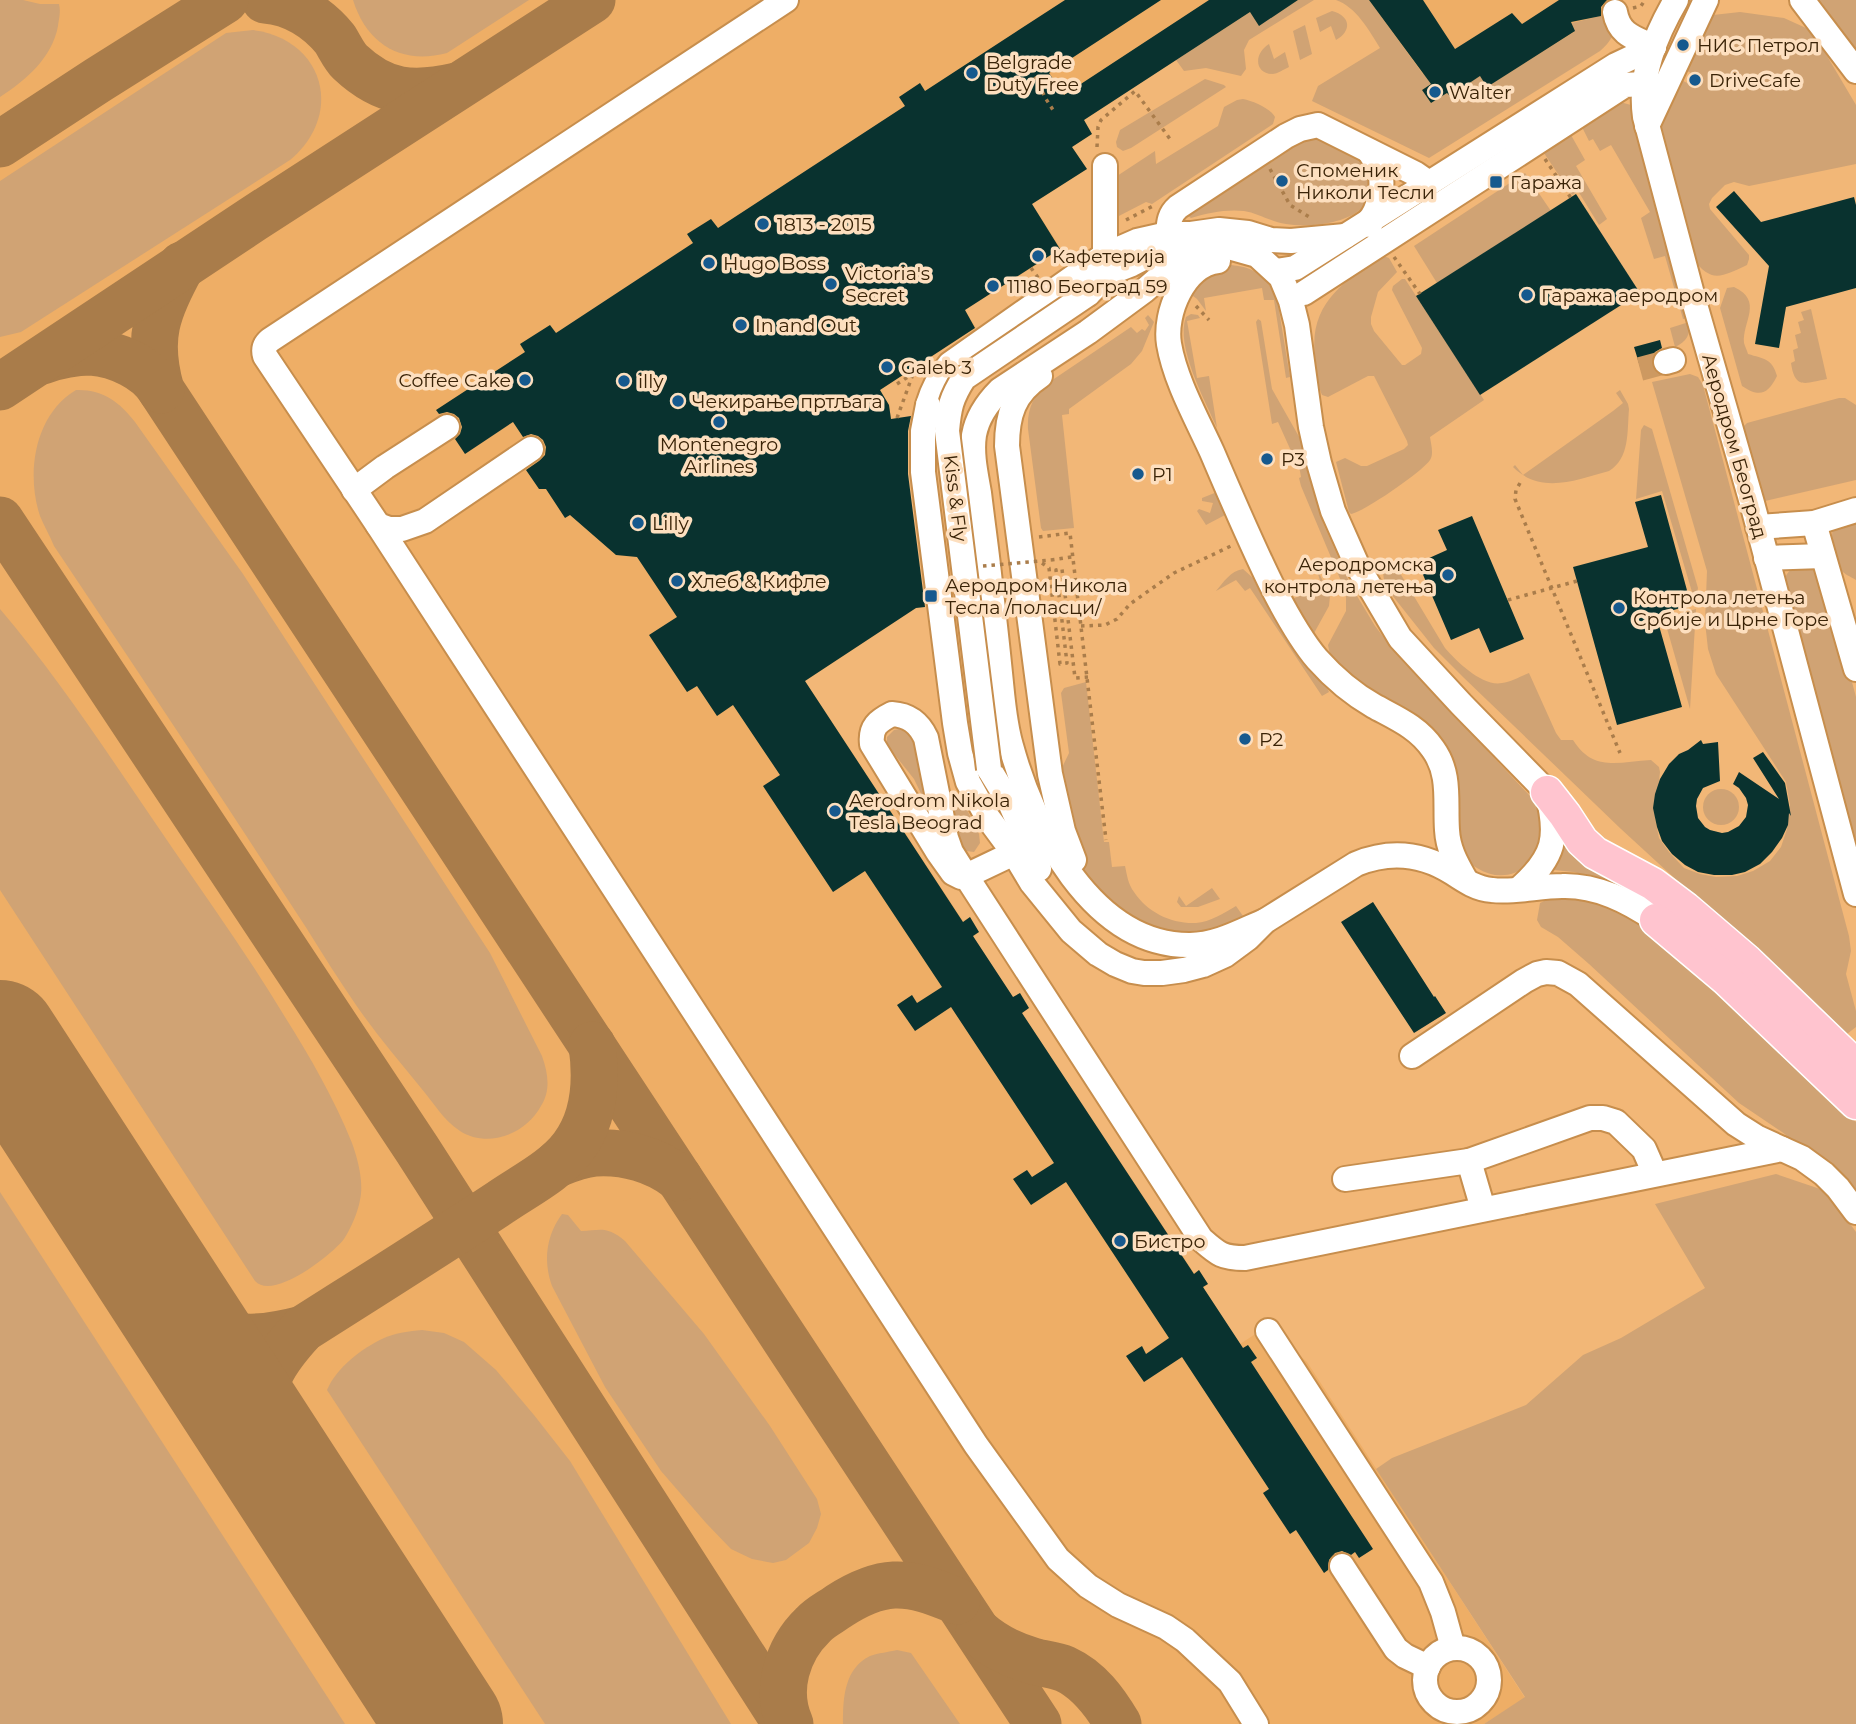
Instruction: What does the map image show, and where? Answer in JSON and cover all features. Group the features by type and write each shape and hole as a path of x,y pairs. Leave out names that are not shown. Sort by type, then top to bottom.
{"main road":[{"path":"1547,792 1582,841 1595,853 1653,884 1685,908 1747,961 1856,1066"},
{"path":"1656,920 1726,979 1856,1103"}],"street":[{"path":"786,0 266,343 265,356 378,525 976,1445 1058,1559 1088,1586 1118,1605 1166,1627 1185,1640 1230,1682 1256,1724"},
{"path":"1672,8 1705,0"},
{"path":"1647,126 1705,0"},
{"path":"1802,0 1856,71"},
{"name":"Аеродром Београд","path":"1672,8 1654,47 1643,84 1647,126 1856,894"},
{"path":"1615,12 1624,32 1654,47"},
{"path":"1467,883 1451,855 1447,831 1447,785 1443,767 1434,750 1422,735 1398,717 1373,705 1342,684 1316,658 1301,637 1249,539 1178,375 1168,341 1169,327 1177,294 1186,279 1199,267 1212,261 1242,259 1279,268 1345,236 1616,65 1654,47"},
{"path":"1304,293 1384,250 1625,85 1643,84"},
{"path":"1180,234 1169,219 1178,206 1286,135 1318,125 1429,183"},
{"path":"1369,151 1381,180 1374,215 1369,221"},
{"path":"1100,258 1105,166"},
{"path":"1369,221 1384,250"},
{"path":"1265,921 1225,955 1203,965 1163,973 1132,971 1115,964 1084,944 1070,931 1032,883 1021,849 996,814 977,779 955,723 923,472 923,431 934,385 950,364 1100,258 1137,241 1207,230 1232,230 1271,240 1308,241 1345,236"},
{"name":"Kiss & Fly","path":"1021,849 1011,805 989,769 947,431 953,395 964,378 1088,294 1109,273 1132,264 1180,234"},
{"path":"1271,240 1281,248 1279,268 1297,325 1311,427 1333,511 1357,565 1400,638 1547,792 1554,832 1550,850 1543,866 1519,889"},
{"path":"1301,354 1305,323 1304,293 1279,268 1257,255 1225,246 1206,248 1175,264 1088,332 1000,390 989,402 974,435 974,456 1005,718 1011,747 1030,800 1059,857 1076,882 1099,907 1129,929 1172,944 1216,942 1265,921 1356,864 1371,858 1393,855 1423,858 1467,883 1493,891 1562,886 1589,888 1636,906 1656,920"},
{"path":"1099,907 1072,855 1063,831 1050,774 1007,431 1018,397 1027,385 1121,321 1145,290"},
{"path":"354,490 447,426"},
{"path":"378,525 389,529 402,529 425,521 531,449"},
{"path":"1758,527 1814,523 1856,510"},
{"path":"1814,523 1824,556 1844,586 1856,669"},
{"path":"1766,558 1824,556"},
{"path":"1021,849 965,876 953,873 872,744 874,726 892,714 902,714 922,728 951,852 965,876 1201,1239 1228,1258 1245,1258 1782,1149"},
{"path":"1412,1055 1524,981 1546,972 1558,973 1578,984 1736,1124 1758,1138 1802,1157 1824,1174 1856,1212"},
{"path":"1345,1179 1469,1161 1590,1118 1616,1122 1644,1149 1655,1174"},
{"path":"1469,1161 1483,1209"},
{"path":"1268,1331 1431,1581 1453,1648"},
{"path":"1342,1566 1396,1649 1428,1667"},
{"path":"1453,1648 1462,1648 1479,1657 1485,1664 1488,1682 1481,1700 1453,1718 1430,1698 1425,1680 1428,1667 1436,1655 1453,1648"}],"path":[{"path":"1031,69 1055,113"},
{"path":"1142,101 1170,139"},
{"path":"1261,151 1290,205 1316,220"},
{"path":"1540,152 1571,198"},
{"path":"1384,250 1420,294"},
{"path":"1031,268 1040,281"},
{"path":"1016,277 1025,290"},
{"path":"1192,304 1209,320"},
{"path":"897,418 913,373"},
{"path":"1520,482 1515,499 1620,754"},
{"path":"1039,537 1070,533 1106,840"},
{"path":"1081,626 1105,625 1117,619 1130,604 1174,573 1249,539"},
{"path":"978,567 1072,557"},
{"path":"1049,568 1060,664 1067,663 1056,570 1062,569 1075,678 1088,677"},
{"path":"1508,600 1577,581"}],"shaded area":[{"path":"0,0 1298,0 1259,26 1249,12 1084,120 1092,134 1072,147 1087,169 1032,204 1061,249 965,310 976,328 880,390 889,405 916,608 805,681 963,921 970,917 979,932 973,937 1013,997 1020,993 1029,1008 1022,1013 1194,1273 1199,1270 1208,1284 1203,1288 1240,1344 1257,1333 1287,1344 1307,1362 1525,1698 1484,1724 0,1724"},
{"path":"0,0 59,4 60,10 55,38 44,58 28,76 0,97"},
{"path":"353,0 529,0 447,53 415,56 388,48 377,40 359,16"},
{"path":"1298,0 1314,0 1249,40 1244,50 1246,69 1241,76 1206,68 1184,71 1176,60 1250,12 1259,25"},
{"path":"1336,0 1369,0 1423,74 1438,79 1422,90 1431,103 1447,93 1450,96 1480,76 1488,86 1574,32 1572,23 1612,13 1613,30 1609,42 1600,51 1429,158 1312,101 1318,86 1380,48 1356,14"},
{"path":"1369,0 1623,0 1626,9 1572,23 1575,31 1487,87 1479,76 1450,96 1447,93 1431,103 1422,90 1437,80 1424,74"},
{"path":"1814,0 1856,0 1856,57"},
{"path":"1332,11 1343,16 1347,24 1345,32 1336,40 1331,26 1320,32 1316,18"},
{"path":"1740,12 1784,18 1806,28 1817,39 1856,105 1856,164 1749,186 1734,182 1725,185 1712,198 1710,209 1749,255 1749,259 1747,265 1717,276 1705,271 1692,257 1658,127 1681,80 1696,87 1701,78 1685,70 1710,18 1713,15"},
{"path":"1305,25 1312,54 1300,60 1293,31"},
{"path":"253,30 277,36 296,48 310,63 319,81 321,101 317,122 307,142 290,160 21,332 0,337 0,181 226,33"},
{"path":"1269,44 1274,59 1285,52 1289,67 1274,74 1262,70 1259,57"},
{"path":"1205,79 1226,87 1131,148 1123,151 1117,147 1120,130"},
{"path":"1243,99 1269,111 1275,117 1273,124 1152,204 1146,202 1115,218 1114,178 1155,151 1156,164 1218,126 1224,107"},
{"path":"1620,102 1631,105 1635,111 1689,318 1683,319 1665,256 1654,259 1641,218 1650,212 1611,145 1600,151 1593,139 1589,141 1582,127"},
{"path":"1571,135 1585,160 1576,166 1607,219 1599,225 1578,191 1572,195 1544,153"},
{"path":"1318,136 1358,155 1368,168 1371,189 1369,197 1356,213 1337,221 1305,225 1280,223 1244,211 1217,212 1191,218 1187,215 1286,144"},
{"path":"1525,173 1551,211 1437,283 1414,246"},
{"path":"1383,256 1389,258 1397,272 1378,292 1371,317 1374,331 1402,365 1421,354 1422,348 1392,290 1393,286 1405,279 1484,400 1430,437 1431,458 1417,473 1380,499 1351,514 1336,462 1345,458 1367,466 1408,445 1374,376 1368,376 1328,397 1322,395 1314,343 1316,326 1321,312 1340,287"},
{"path":"1231,265 1259,274 1277,298 1290,377 1286,378 1274,300 1264,300 1262,288 1204,298 1206,311 1189,293 1219,267"},
{"path":"1734,287 1743,293 1750,305 1744,335 1748,354 1770,362 1777,376 1763,392 1754,392 1742,386 1720,308 1727,288"},
{"path":"1811,309 1827,379 1802,383 1795,377 1791,363 1795,361 1793,350 1798,348 1795,335 1801,333 1798,322 1804,320 1801,312"},
{"path":"1191,314 1200,318 1187,321 1197,378 1209,376 1217,428 1188,357 1184,329 1186,317"},
{"path":"1148,315 1154,322 1142,351 1131,364 1069,409 1069,414 1062,415 1074,528 1043,531 1028,429 1032,403 1048,383 1131,327 1137,333 1142,329 1145,331 1149,325 1145,318"},
{"path":"1258,319 1261,321 1272,389 1302,442 1323,523 1351,586 1375,626 1398,656 1534,802 1541,825 1540,843 1530,862 1515,873 1487,873 1467,860 1459,843 1455,778 1330,655 1328,645 1346,611 1346,593 1301,486 1300,471 1278,422 1272,424 1256,322"},
{"path":"1689,322 1687,337 1675,347 1670,328"},
{"path":"1690,374 1698,377 1703,385 1849,936 1851,951 1846,974 1856,1011 1856,1027 1847,1034 1621,829 1463,677 1434,648 1388,590 1384,580 1384,570 1391,558 1445,648 1479,677 1502,683 1529,673 1561,740 1573,740 1589,757 1598,761 1617,763 1651,760 1659,767 1655,818 1659,838 1684,868 1716,877 1737,876 1770,861 1781,847 1787,829 1790,805 1786,782 1716,674 1708,649 1705,622 1707,571 1652,382"},
{"path":"76,390 94,392 110,398 135,422 243,574 490,953 542,1056 547,1075 546,1094 541,1106 526,1124 516,1131 505,1136 482,1139 454,1127 380,1037 343,986 54,546 40,516 36,500 34,464 42,430 51,414"},
{"path":"1620,390 1629,409 1626,444 1616,466 1609,471 1559,483 1535,481 1523,475 1623,403 1616,393"},
{"path":"1845,398 1856,405 1856,480 1761,502 1742,428 1747,423"},
{"path":"1644,425 1652,429 1698,588 1695,602 1662,491 1636,499 1641,430"},
{"path":"1217,492 1225,515 1206,525 1197,511 1199,509 1210,513 1213,503 1202,501 1202,498"},
{"path":"1856,516 1856,580 1837,565 1832,541 1833,523"},
{"path":"1812,566 1823,575 1856,697 1856,864 1784,580 1792,569"},
{"path":"1243,569 1253,578 1277,621 1320,673 1329,692 1322,696 1250,588 1245,591 1236,580 1216,591 1231,574"},
{"path":"1318,574 1330,596 1329,606 1313,635 1292,599 1322,587"},
{"path":"0,609 111,757 244,953 312,1063 345,1126 361,1179 356,1215 347,1235 328,1255 288,1281 264,1286 255,1281 0,890"},
{"path":"1696,609 1690,709 1664,618"},
{"path":"1086,682 1104,842 1109,842 1112,867 1125,866 1130,886 1139,899 1153,911 1169,919 1196,923 1217,917 1236,906 1243,916 1241,920 1198,935 1139,925 1092,885 1082,867 1058,776 1069,753 1061,693 1064,688"},
{"path":"899,729 915,739 927,806 914,779 887,745 887,737"},
{"path":"1721,789 1734,794 1739,807 1734,820 1721,825 1708,820 1703,807 1708,794"},
{"path":"958,801 964,804 979,834 980,843 974,852 966,851 961,845 954,811"},
{"path":"1565,839 1635,885 1856,1080 1856,1092 1608,882 1574,872 1554,870"},
{"path":"1212,888 1220,899 1198,907 1181,907 1177,902 1179,896 1186,906"},
{"path":"1563,898 1587,899 1600,903 1627,915 1674,947 1717,987 1776,1050 1856,1122 1856,1192 1782,1132 1739,1103 1589,964 1558,937 1541,927 1537,920 1540,903"},
{"path":"1776,1174 1826,1191 1856,1232 1856,1724 1484,1724 1525,1697 1376,1469 1392,1458 1526,1405 1583,1355 1621,1338 1705,1288 1655,1204"},
{"path":"0,1192 345,1724 0,1724"},
{"path":"562,1214 568,1215 581,1231 609,1231 625,1241 704,1334 770,1426 817,1499 821,1514 809,1543 786,1560 773,1563 752,1559 731,1549 661,1471 605,1387 549,1277 549,1240"},
{"path":"422,1330 444,1333 464,1342 496,1370 534,1415 570,1461 731,1724 545,1724 327,1390 343,1367 367,1347 393,1335"},
{"path":"897,1650 911,1653 960,1724 843,1724 845,1694 855,1668 870,1656"}],"building":[{"name":"Aerodrom Nikola Tesla Beograd","path":"1065,0 1161,0 1049,73 1064,95 1209,0 1298,0 1259,26 1250,12 1084,120 1092,134 1072,147 1087,169 1032,204 1060,249 965,310 975,328 880,390 889,405 891,419 911,416 908,431 908,474 925,607 916,608 805,681 963,922 970,917 979,932 973,936 1013,997 1020,993 1029,1008 1022,1013 1194,1274 1199,1270 1208,1284 1203,1287 1243,1348 1248,1345 1257,1358 1251,1362 1373,1549 1359,1558 1355,1552 1351,1555 1342,1551 1335,1553 1324,1573 1296,1530 1290,1534 1263,1493 1269,1489 1182,1357 1144,1382 1126,1356 1142,1346 1146,1354 1169,1338 1066,1182 1031,1205 1013,1179 1027,1170 1032,1177 1054,1163 951,1007 915,1031 897,1005 912,995 917,1003 942,987 865,871 833,892 763,786 780,775 733,705 717,716 697,686 687,692 649,635 677,617 637,557 616,555 570,515 565,518 546,489 539,489 526,470 545,455 546,447 538,436 531,434 523,437 513,422 465,454 455,439 462,427 459,418 447,412 439,414 436,410 525,352 520,344 550,325 556,333 693,243 687,234 711,219 718,228 905,106 899,97 920,83 925,91"},
{"path":"1369,0 1423,0 1455,49 1512,13 1522,24 1559,0 1607,0 1601,7 1601,16 1571,22 1575,31 1487,87 1480,76 1450,96 1447,93 1431,103 1422,90 1431,84"},
{"path":"1734,191 1761,222 1854,197 1856,288 1786,307 1779,348 1755,344 1769,266 1716,207"},
{"name":"Гаража аеродром","path":"1576,194 1640,293 1480,395 1416,296"},
{"path":"1660,340 1662,348 1655,352 1651,359 1654,370 1642,373 1634,347"},
{"name":"Контрола летења Србије и Црне Горе","path":"1661,495 1691,605 1656,615 1682,707 1617,725 1573,567 1648,547 1635,502"},
{"path":"1472,516 1524,639 1490,653 1479,628 1451,640 1418,563 1447,550 1438,530"},
{"path":"1701,740 1703,744 1718,742 1720,781 1703,788 1696,806 1698,818 1710,830 1728,832 1739,826 1746,817 1746,798 1733,784 1739,772 1779,799 1753,758 1763,752 1785,783 1791,816 1789,813 1788,825 1772,852 1760,864 1745,872 1714,875 1698,872 1672,854 1662,841 1657,827 1653,808 1660,779 1679,754"},
{"path":"1373,902 1446,1013 1414,1033 1341,922"}],"taxiway":[{"path":"0,144 225,0"},
{"path":"265,0 285,4 313,18 335,39 350,62 375,81 400,90 413,91 457,86"},
{"path":"0,387 253,219 592,0"},
{"path":"182,265 156,325 154,355 161,390 1038,1724"},
{"path":"42,361 85,352 101,353 140,369 161,390"},
{"path":"0,520 417,1149 786,1724"},
{"path":"271,1456 263,1429 262,1400 270,1374 284,1351 303,1329 539,1178 566,1156 586,1124 593,1099 592,1045"},
{"path":"557,1164 590,1154 618,1154 640,1158 679,1178"},
{"path":"174,1306 207,1326 236,1336 265,1337 303,1329"},
{"path":"790,1724 784,1698 786,1671 796,1646 822,1617 859,1595 887,1586 918,1588 957,1601"},
{"path":"979,1633 1011,1653 1061,1668 1082,1679 1096,1692 1118,1724"}],"runway":[{"path":"0,1038 445,1724"}],"tunnel":[{"path":"1640,369 1666,362"}],"place":[{"name":"НИС Петрол","path":"1683,45"},
{"name":"Belgrade Duty Free","path":"972,73"},
{"name":"DriveCafe","path":"1695,80"},
{"name":"Walter","path":"1435,92"},
{"name":"Споменик Николи Тесли","path":"1282,181"},
{"name":"Гаража","path":"1496,182"},
{"name":"1813 - 2015","path":"763,224"},
{"name":"Кафетерија","path":"1038,256"},
{"name":"Hugo Boss","path":"709,263"},
{"name":"Victoria's Secret","path":"831,284"},
{"name":"11180 Београд 59","path":"993,286"},
{"name":"Гаража аеродром","path":"1527,295"},
{"name":"In and Out","path":"741,325"},
{"name":"Galeb 3","path":"887,367"},
{"name":"Coffee Cake","path":"525,380"},
{"name":"illy","path":"624,381"},
{"name":"Чекирање пртљага","path":"678,401"},
{"name":"Montenegro Airlines","path":"719,422"},
{"name":"P3","path":"1267,459"},
{"name":"P1","path":"1138,474"},
{"name":"Lilly","path":"638,523"},
{"name":"Аеродромска контрола летења","path":"1448,575"},
{"name":"Хлеб & Кифле","path":"677,581"},
{"name":"Аеродром Никола Тесла /поласци/","path":"931,596"},
{"name":"Контрола летења Србије и Црне Горе","path":"1619,608"},
{"name":"P2","path":"1245,739"},
{"name":"Aerodrom Nikola Tesla Beograd","path":"835,811"},
{"name":"Бистро","path":"1120,1241"}]}
